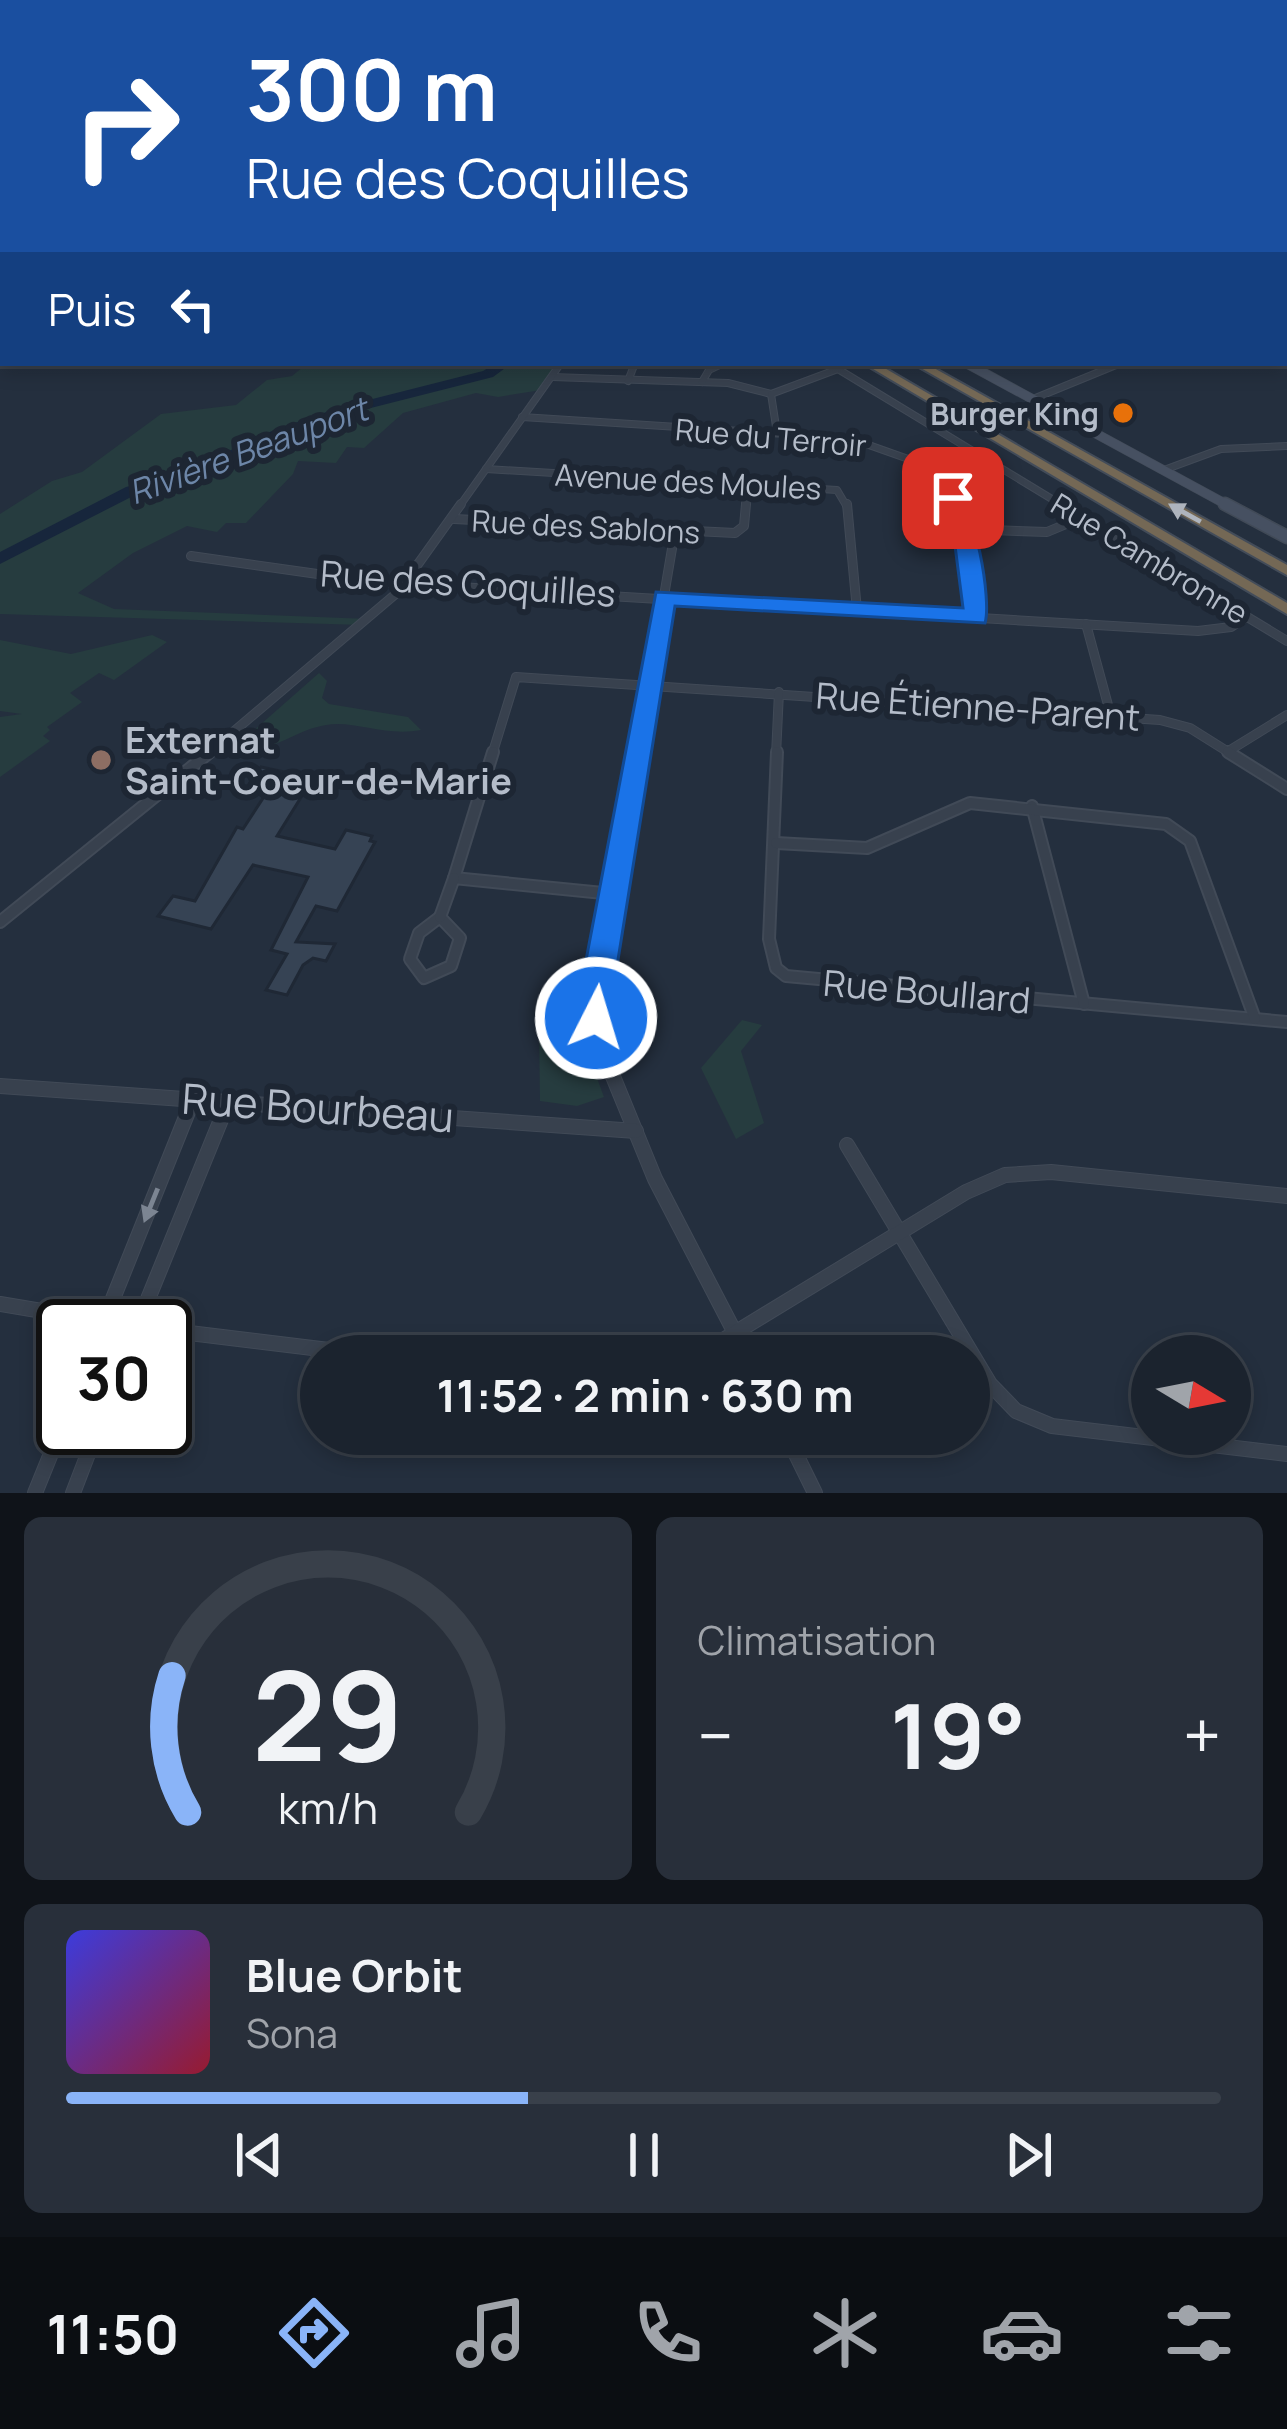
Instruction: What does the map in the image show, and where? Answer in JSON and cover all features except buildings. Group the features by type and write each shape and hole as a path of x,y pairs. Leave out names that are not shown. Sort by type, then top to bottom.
{"highway":[{"path":"873,366 1287,609"},
{"path":"922,366 1287,571"}],"street":[{"path":"0,922 316,667 405,584 559,366"},
{"path":"628,381 634,366"},
{"path":"702,382 718,366"},
{"name":"Rue Cambronne","path":"834,366 1287,641"},
{"path":"972,366 1287,536"},
{"path":"1033,399 1113,366"},
{"path":"552,377 702,382 771,394 838,368"},
{"path":"771,394 777,433"},
{"name":"Rue du Terroir","path":"522,417 849,438 890,450 944,487 964,530 976,617"},
{"path":"1165,470 1221,449 1287,446"},
{"name":"Avenue des Moules","path":"486,469 824,487 843,495 857,610"},
{"name":"Rue des Sablons","path":"454,519 740,530 747,483"},
{"path":"964,530 1047,532 1083,517"},
{"path":"675,531 596,997 597,1034 636,1131 736,1334 1005,1175 1051,1172 1287,1196"},
{"name":"Rue des Coquilles","path":"191,556 405,584 1087,624 1218,630 1246,616"},
{"path":"1087,624 1111,716"},
{"name":"Rue Étienne-Parent","path":"454,878 516,676 1177,723 1287,789"},
{"name":"Rue Boullard","path":"779,692 769,938 776,968 786,976 1287,1022"},
{"path":"1227,752 1287,715"},
{"path":"776,843 867,848 970,802 1152,820 1178,829 1190,841 1255,1019"},
{"path":"1032,806 1084,1004"},
{"path":"440,917 460,938 451,966 424,978 410,959 419,933 440,917 454,878 613,894"},
{"name":"Rue Bourbeau","path":"0,1086 636,1131"},
{"path":"113,1299 194,1097"},
{"path":"145,1299 229,1100"},
{"path":"847,1145 990,1384 1016,1411 1088,1433 1287,1454"},
{"path":"0,1304 36,1311"},
{"path":"192,1333 300,1346"},
{"path":"35,1493 50,1455"},
{"path":"73,1493 88,1455"},
{"path":"796,1455 815,1493"}],"green space":[{"path":"304,366 558,366 541,390 498,397 476,393 403,413 364,448 347,447 336,463 298,461 293,474 246,523 226,523 217,532 187,526 133,553 78,593 114,609 369,619 363,625 0,614 0,514 52,481 82,472 161,414 236,405 267,380 292,376"},
{"path":"152,635 167,642 114,680 99,673 70,693 82,702 47,727 50,730 43,736 50,741 0,777 0,717 22,714 0,711 0,640 71,654"},
{"path":"319,673 327,681 322,698 329,704 408,717 421,730 337,724 271,746 236,746"},
{"path":"742,1020 762,1025 741,1051 764,1123 736,1139 701,1068"},
{"path":"539,1032 581,1035 604,1097 577,1106 540,1101"}],"waterway":[{"name":"Rivière Beauport","path":"0,559 132,490 194,476 263,439 346,410 488,374 500,366"}],"place":[{"name":"Burger King","path":"1123,413"},
{"name":"Externat Saint-Coeur-de-Marie","path":"101,760"}],"route":[{"path":"596,1018 664,598 976,617 964,530 953,498"}]}
